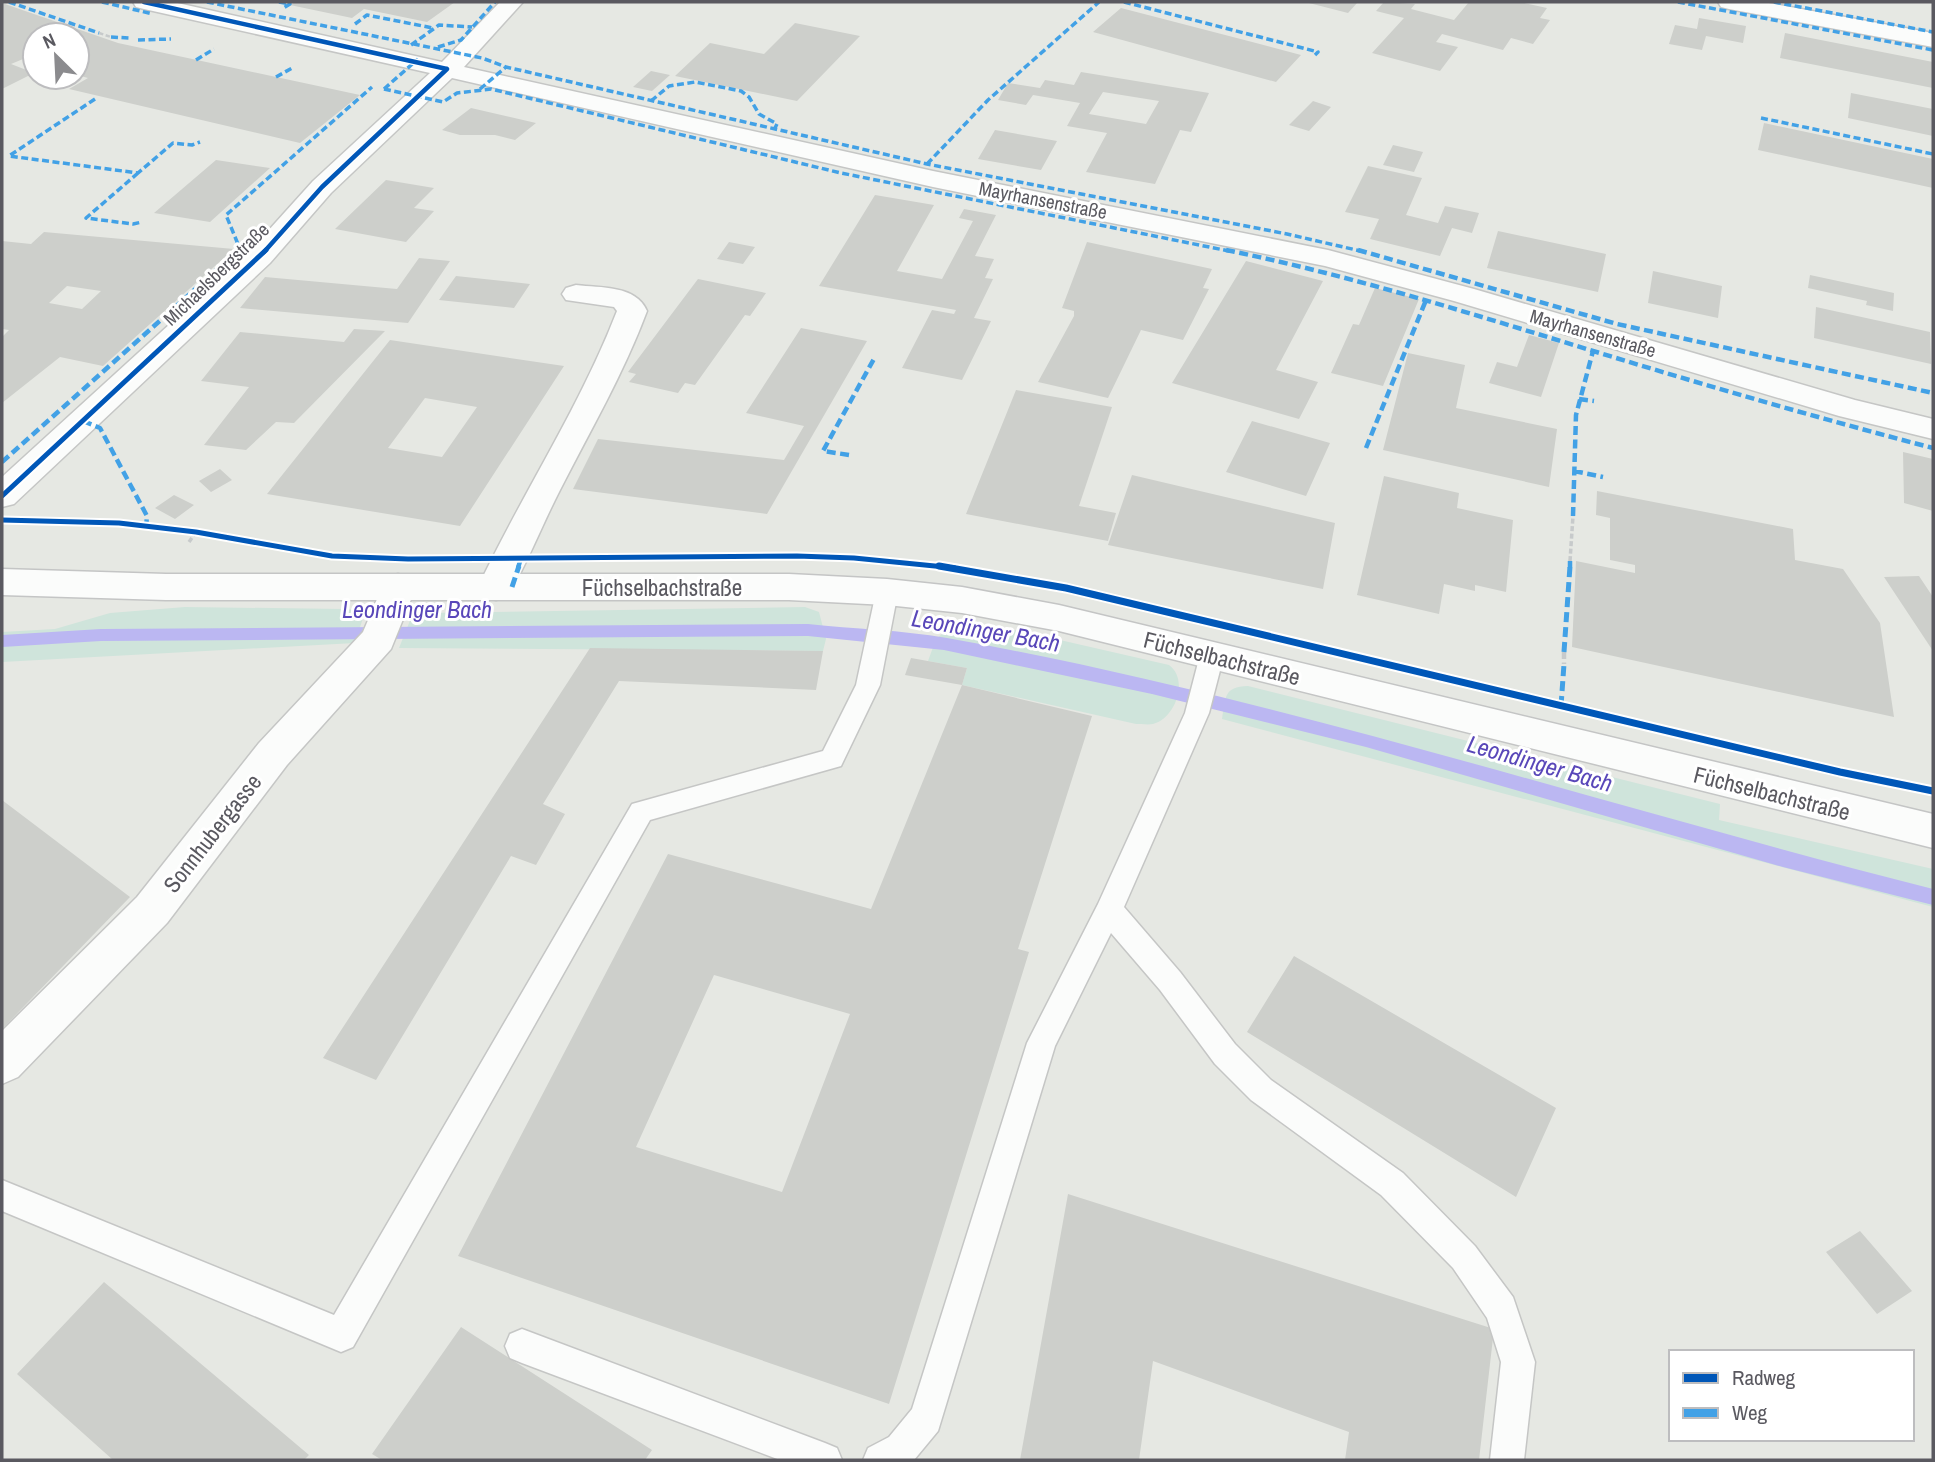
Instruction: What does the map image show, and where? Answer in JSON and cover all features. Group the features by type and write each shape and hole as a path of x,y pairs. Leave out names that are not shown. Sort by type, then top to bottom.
{"street":[{"name":"Mayrhansenstraße","path":"144,2 933,179 1328,258 1488,302 1850,409 1933,429"},
{"name":"Michaelsbergstraße","path":"2,496 260,257 322,187 447,69 512,2"},
{"path":"1729,2 1933,40"},
{"path":"496,587 518,539 618,348 632,311 629,303 620,299 576,294"},
{"name":"Füchselbachstraße","path":"2,582 166,587 387,615 496,587 789,587 881,619 962,600 1059,618 1204,685 1933,831"},
{"name":"Sonnhubergasse","path":"2,1062 152,910 273,754 387,615"}],"lane":[{"path":"2,1196 341,1335 641,812 832,759 868,685 881,619"},
{"path":"880,1460 901,1449 926,1419 1041,1043 1109,910 1204,685"},
{"path":"1109,910 1170,981 1225,1054 1262,1090 1392,1184 1464,1257 1501,1309 1518,1362 1507,1460"},
{"path":"522,1346 825,1460"}],"path":[{"path":"99,33 111,37"},
{"path":"1570,561 1573,516"},
{"path":"189,542 196,532"},
{"path":"1564,652 1564,664"}],"green space":[{"path":"185,607 344,609 359,610 364,615 355,643 2,662 2,632 55,629 110,613"},
{"path":"805,607 819,612 826,639 823,651 399,648 411,618 426,613"},
{"path":"958,621 1025,632 1169,665 1178,679 1177,698 1168,714 1161,720 1153,724 1136,724 962,685 967,668 928,661 936,639"},
{"path":"1248,686 1720,804 1719,820 1933,869 1933,907 1222,719 1225,699 1230,691"}],"building":[{"path":"295,2 455,2 427,22 364,9 352,18 290,5"},
{"path":"1305,2 1358,2 1348,13"},
{"path":"1384,2 1415,4 1411,9 1454,20 1469,2 1520,2 1547,8 1540,18 1550,20 1533,44 1511,38 1503,50 1442,34 1436,42 1458,47 1440,71 1372,53 1404,18 1376,11"},
{"path":"2,3 54,21 21,21 21,60 11,64 21,68 21,80 2,89"},
{"path":"1121,8 1301,55 1276,82 1093,32"},
{"path":"1699,18 1746,26 1743,43 1706,36 1702,50 1669,44 1675,25 1697,29"},
{"path":"795,23 860,36 797,101 675,76 710,43 764,54"},
{"path":"1785,33 1933,62 1933,88 1780,58"},
{"path":"91,34 118,43 360,95 300,143 78,91 91,91"},
{"path":"651,71 670,75 652,91 633,87"},
{"path":"1081,72 1209,93 1191,132 1180,130 1155,184 1086,172 1107,133 1067,126 1080,103 1033,95 1026,105 998,100 1008,83 1040,88 1045,80 1074,85","holes":["1103,92 1159,101 1146,124 1089,114"]},
{"path":"1851,93 1933,109 1933,136 1848,118"},
{"path":"1313,101 1331,107 1309,131 1289,125"},
{"path":"471,108 536,123 515,140 495,135 460,135 442,130"},
{"path":"1764,123 1933,159 1933,188 1758,150"},
{"path":"995,130 1057,141 1041,170 978,159"},
{"path":"1393,145 1423,152 1414,172 1383,165"},
{"path":"216,160 270,168 210,222 154,213"},
{"path":"1368,166 1422,178 1406,215 1438,223 1445,206 1479,213 1472,233 1452,228 1440,256 1370,239 1379,219 1345,212"},
{"path":"386,180 434,188 414,208 434,211 406,242 335,229"},
{"path":"875,195 934,205 897,271 942,279 973,221 959,218 964,209 996,215 975,256 994,259 985,278 993,279 974,318 991,321 962,380 902,368 932,310 954,314 956,310 819,286"},
{"path":"1498,231 1606,254 1598,292 1487,268"},
{"path":"44,232 234,249 103,366 60,357 2,403 2,337 9,330 2,329 2,241 31,244","holes":["67,286 101,291 82,309 49,303"]},
{"path":"729,242 755,247 743,264 717,259"},
{"path":"1087,242 1212,269 1203,288 1209,289 1183,340 1141,330 1108,398 1038,382 1074,316 1074,311 1062,308"},
{"path":"419,258 450,261 408,323 240,308 265,277 397,289"},
{"path":"1246,261 1323,281 1276,370 1318,382 1299,419 1172,383"},
{"path":"1653,271 1722,286 1718,318 1648,303"},
{"path":"1810,275 1894,293 1893,311 1866,305 1867,301 1808,288"},
{"path":"456,276 530,284 514,308 439,300"},
{"path":"698,279 766,293 750,316 745,315 695,385 685,383 678,393 629,382 636,374 628,372"},
{"path":"1375,288 1419,299 1383,386 1331,373 1353,324 1359,325"},
{"path":"1816,307 1930,332 1931,364 1814,338"},
{"path":"801,328 867,341 767,514 573,489 598,439 784,460 804,426 746,413"},
{"path":"354,329 385,331 294,423 276,422 246,450 204,445 249,387 201,381 240,332 344,342"},
{"path":"1529,335 1559,343 1541,397 1489,383 1497,362 1517,367"},
{"path":"390,340 564,366 460,526 267,494","holes":["425,398 477,407 442,457 388,448"]},
{"path":"1408,353 1465,365 1456,408 1557,429 1549,487 1383,450"},
{"path":"1016,390 1112,407 1079,506 1116,513 1108,541 966,514"},
{"path":"1252,421 1330,443 1306,496 1226,472"},
{"path":"1903,452 1933,459 1933,511 1904,503"},
{"path":"220,469 232,480 211,492 199,481"},
{"path":"1132,475 1335,523 1323,589 1108,545"},
{"path":"1384,476 1459,493 1457,508 1513,520 1506,592 1475,585 1475,591 1444,584 1439,614 1357,595"},
{"path":"1597,491 1793,529 1795,560 1843,569 1880,623 1894,717 1572,647 1576,561 1635,573 1635,565 1610,560 1610,518 1596,515"},
{"path":"174,495 194,505 175,519 155,508"},
{"path":"1919,576 1933,597 1933,651 1884,577"},
{"path":"590,648 823,651 816,690 619,681 543,804 565,814 536,865 511,856 376,1080 323,1058"},
{"path":"911,658 967,668 962,685 905,675"},
{"path":"962,685 1092,716 1018,949 1029,952 889,1404 458,1256 668,854 871,909","holes":["714,975 850,1014 782,1192 636,1147"]},
{"path":"2,800 130,897 2,1029"},
{"path":"1294,956 1556,1108 1516,1197 1247,1032"},
{"path":"1068,1194 1494,1329 1479,1460 1345,1460 1349,1432 1153,1361 1139,1460 1020,1460"},
{"path":"1860,1231 1912,1291 1877,1314 1826,1252"},
{"path":"104,1282 309,1455 304,1460 113,1460 17,1374"},
{"path":"461,1327 652,1450 645,1460 382,1460 372,1454"}],"waterway":[{"name":"Leondinger Bach","path":"2,641 101,635 808,630 944,644 1152,687 1366,740 1783,859 1933,897"}],"marked path":[{"path":"9,2 99,33"},
{"path":"102,2 153,14"},
{"path":"207,2 482,58 506,67 927,164 1287,234 1365,252 1617,324 1933,393"},
{"path":"279,2 290,4 282,9"},
{"path":"438,47 461,40 495,2"},
{"path":"927,164 988,100 1099,2"},
{"path":"1124,2 1318,52 1315,55"},
{"path":"1678,2 1933,50"},
{"path":"1774,2 1933,32"},
{"path":"355,24 367,15 433,28"},
{"path":"411,45 439,25 472,27"},
{"path":"111,37 129,38"},
{"path":"138,40 171,39"},
{"path":"196,60 214,49"},
{"path":"384,89 418,59"},
{"path":"276,77 294,67"},
{"path":"480,89 506,67"},
{"path":"651,101 669,86 695,82 741,91 749,97 759,114 777,124 774,130"},
{"path":"2,462 240,249 226,215 372,87"},
{"path":"384,89 443,102 457,93 491,89 841,173 1299,265 1426,300 1778,407 1933,448"},
{"path":"95,99 9,156 138,173 173,143 192,145 200,142"},
{"path":"1761,118 1933,154"},
{"path":"138,173 86,218 133,224 142,222"},
{"path":"1366,448 1426,300"},
{"path":"1573,516 1576,415 1593,351"},
{"path":"849,455 823,451 875,357"},
{"path":"1579,399 1594,401"},
{"path":"83,421 100,428 147,516 146,527"},
{"path":"1574,471 1603,477"},
{"path":"512,587 521,558"},
{"path":"1564,652 1570,561"},
{"path":"1561,706 1564,664"}],"cycle path":[{"path":"144,2 447,69"},
{"path":"2,496 260,257 322,187 447,69"},
{"path":"2,520 119,523 196,532 332,556 408,559 797,556 951,567 1066,588 1840,772 1933,791"}]}
